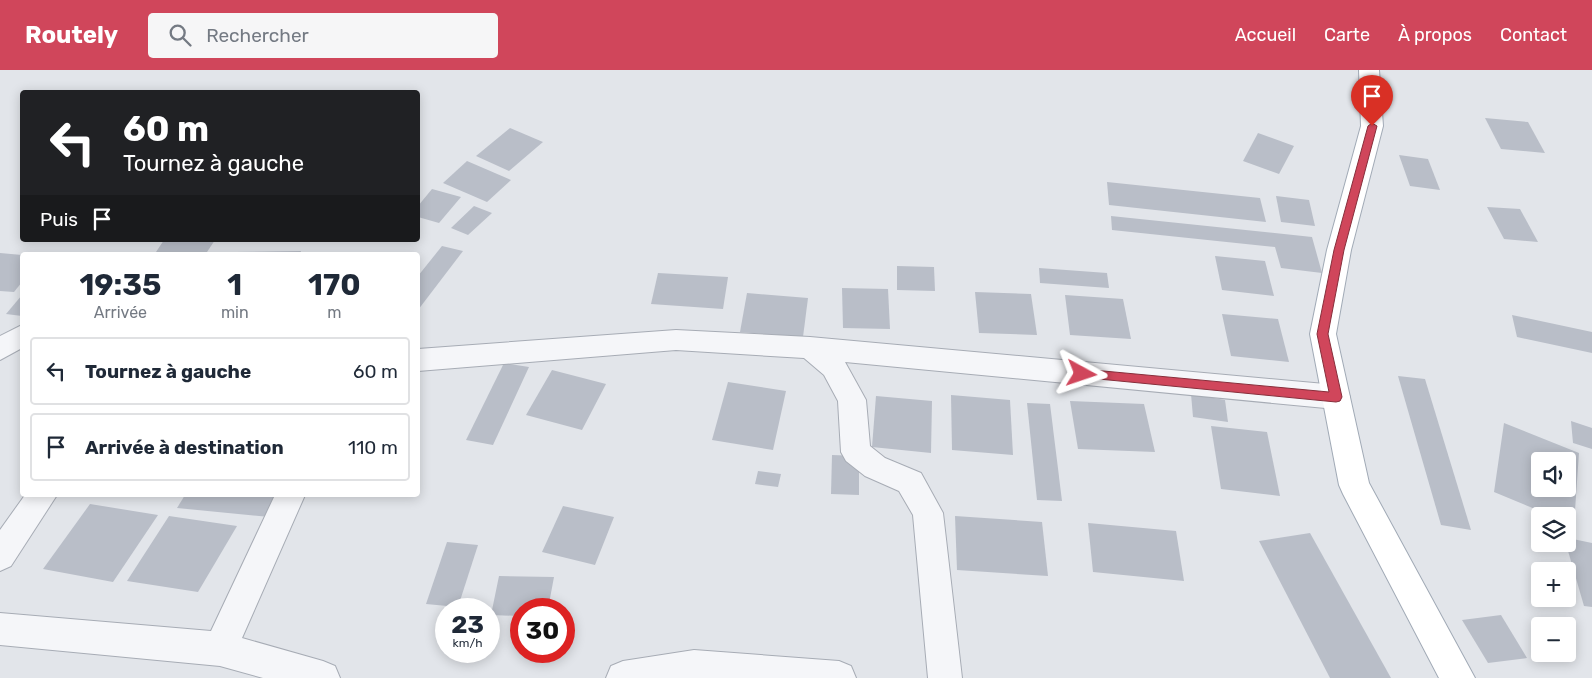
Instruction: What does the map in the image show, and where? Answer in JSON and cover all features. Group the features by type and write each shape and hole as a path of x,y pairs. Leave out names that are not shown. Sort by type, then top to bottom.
{"main road":[{"path":"1369,70 1372,126 1339,250 1323,334 1354,485 1458,678"}],"street":[{"path":"0,349 20,336"},
{"path":"420,360 676,340 810,348 1336,397"},
{"path":"810,348 834,367 852,400 856,452 876,467 910,482 928,513 944,678"},
{"path":"0,556 41,497"},
{"path":"220,649 289,497"},
{"path":"0,629 220,649 323,678"},
{"path":"623,678 694,667 839,678"}],"building":[{"path":"1485,118 1528,122 1545,153 1501,149"},
{"path":"510,128 543,142 509,171 476,156"},
{"path":"1258,133 1294,146 1279,174 1243,161"},
{"path":"1399,155 1428,159 1440,190 1410,186"},
{"path":"467,161 511,180 487,202 443,183"},
{"path":"1107,182 1260,198 1266,222 1109,205"},
{"path":"432,189 461,197 439,223 420,218 420,204"},
{"path":"1276,196 1309,200 1315,226 1281,222"},
{"path":"474,206 492,213 468,235 451,228"},
{"path":"1487,207 1520,209 1538,242 1504,239"},
{"path":"1111,216 1312,237 1322,273 1281,268 1275,247 1112,230"},
{"path":"163,242 214,242 207,252 156,252"},
{"path":"442,246 463,251 420,307 420,274"},
{"path":"301,251 301,252 236,252"},
{"path":"0,253 20,255 20,284 14,292 0,291"},
{"path":"1215,256 1265,261 1274,296 1222,290"},
{"path":"897,266 934,267 935,291 897,290"},
{"path":"1039,268 1107,273 1109,288 1040,283"},
{"path":"658,273 728,277 723,309 651,304"},
{"path":"842,288 888,289 890,329 843,328"},
{"path":"975,292 1031,294 1037,335 979,333"},
{"path":"747,293 808,298 803,337 740,332"},
{"path":"1065,295 1123,299 1131,339 1070,335"},
{"path":"20,297 20,316 6,314"},
{"path":"1222,314 1278,319 1289,362 1231,356"},
{"path":"1512,315 1592,332 1592,353 1517,337"},
{"path":"504,363 529,367 493,445 466,440"},
{"path":"552,370 606,384 582,430 526,415"},
{"path":"1398,376 1425,379 1471,530 1441,525"},
{"path":"728,382 786,391 773,450 712,440"},
{"path":"1191,394 1225,400 1228,422 1193,417"},
{"path":"951,395 1010,400 1013,455 952,450"},
{"path":"876,396 932,401 931,453 872,447"},
{"path":"1070,401 1144,404 1155,452 1078,449"},
{"path":"1027,403 1050,404 1062,501 1037,500"},
{"path":"1571,421 1592,428 1592,449 1573,443"},
{"path":"1504,423 1579,453 1576,496 1576,452 1531,452 1531,497 1576,497 1575,507 1531,507 1494,492"},
{"path":"1211,426 1267,432 1280,496 1221,489"},
{"path":"832,455 859,456 859,495 831,494"},
{"path":"758,471 781,474 778,487 755,484"},
{"path":"184,497 281,497 270,517 177,508"},
{"path":"90,504 158,515 113,582 43,569"},
{"path":"563,506 614,517 595,565 542,552"},
{"path":"169,516 237,526 198,592 127,581"},
{"path":"955,516 1042,522 1048,576 957,570"},
{"path":"1088,523 1176,531 1184,581 1093,572"},
{"path":"1310,533 1391,678 1330,678 1259,541"},
{"path":"1576,540 1592,543 1592,607 1584,606 1576,578 1576,562 1571,562 1568,552 1576,552"},
{"path":"447,542 478,545 461,598 435,598 435,605 426,604"},
{"path":"499,576 554,577 550,598 510,598 510,616 500,615 500,598 494,598"},
{"path":"1501,615 1527,658 1488,663 1462,620"}],"route":[{"path":"1082,374 1336,397 1323,334 1339,250 1372,126"}]}
